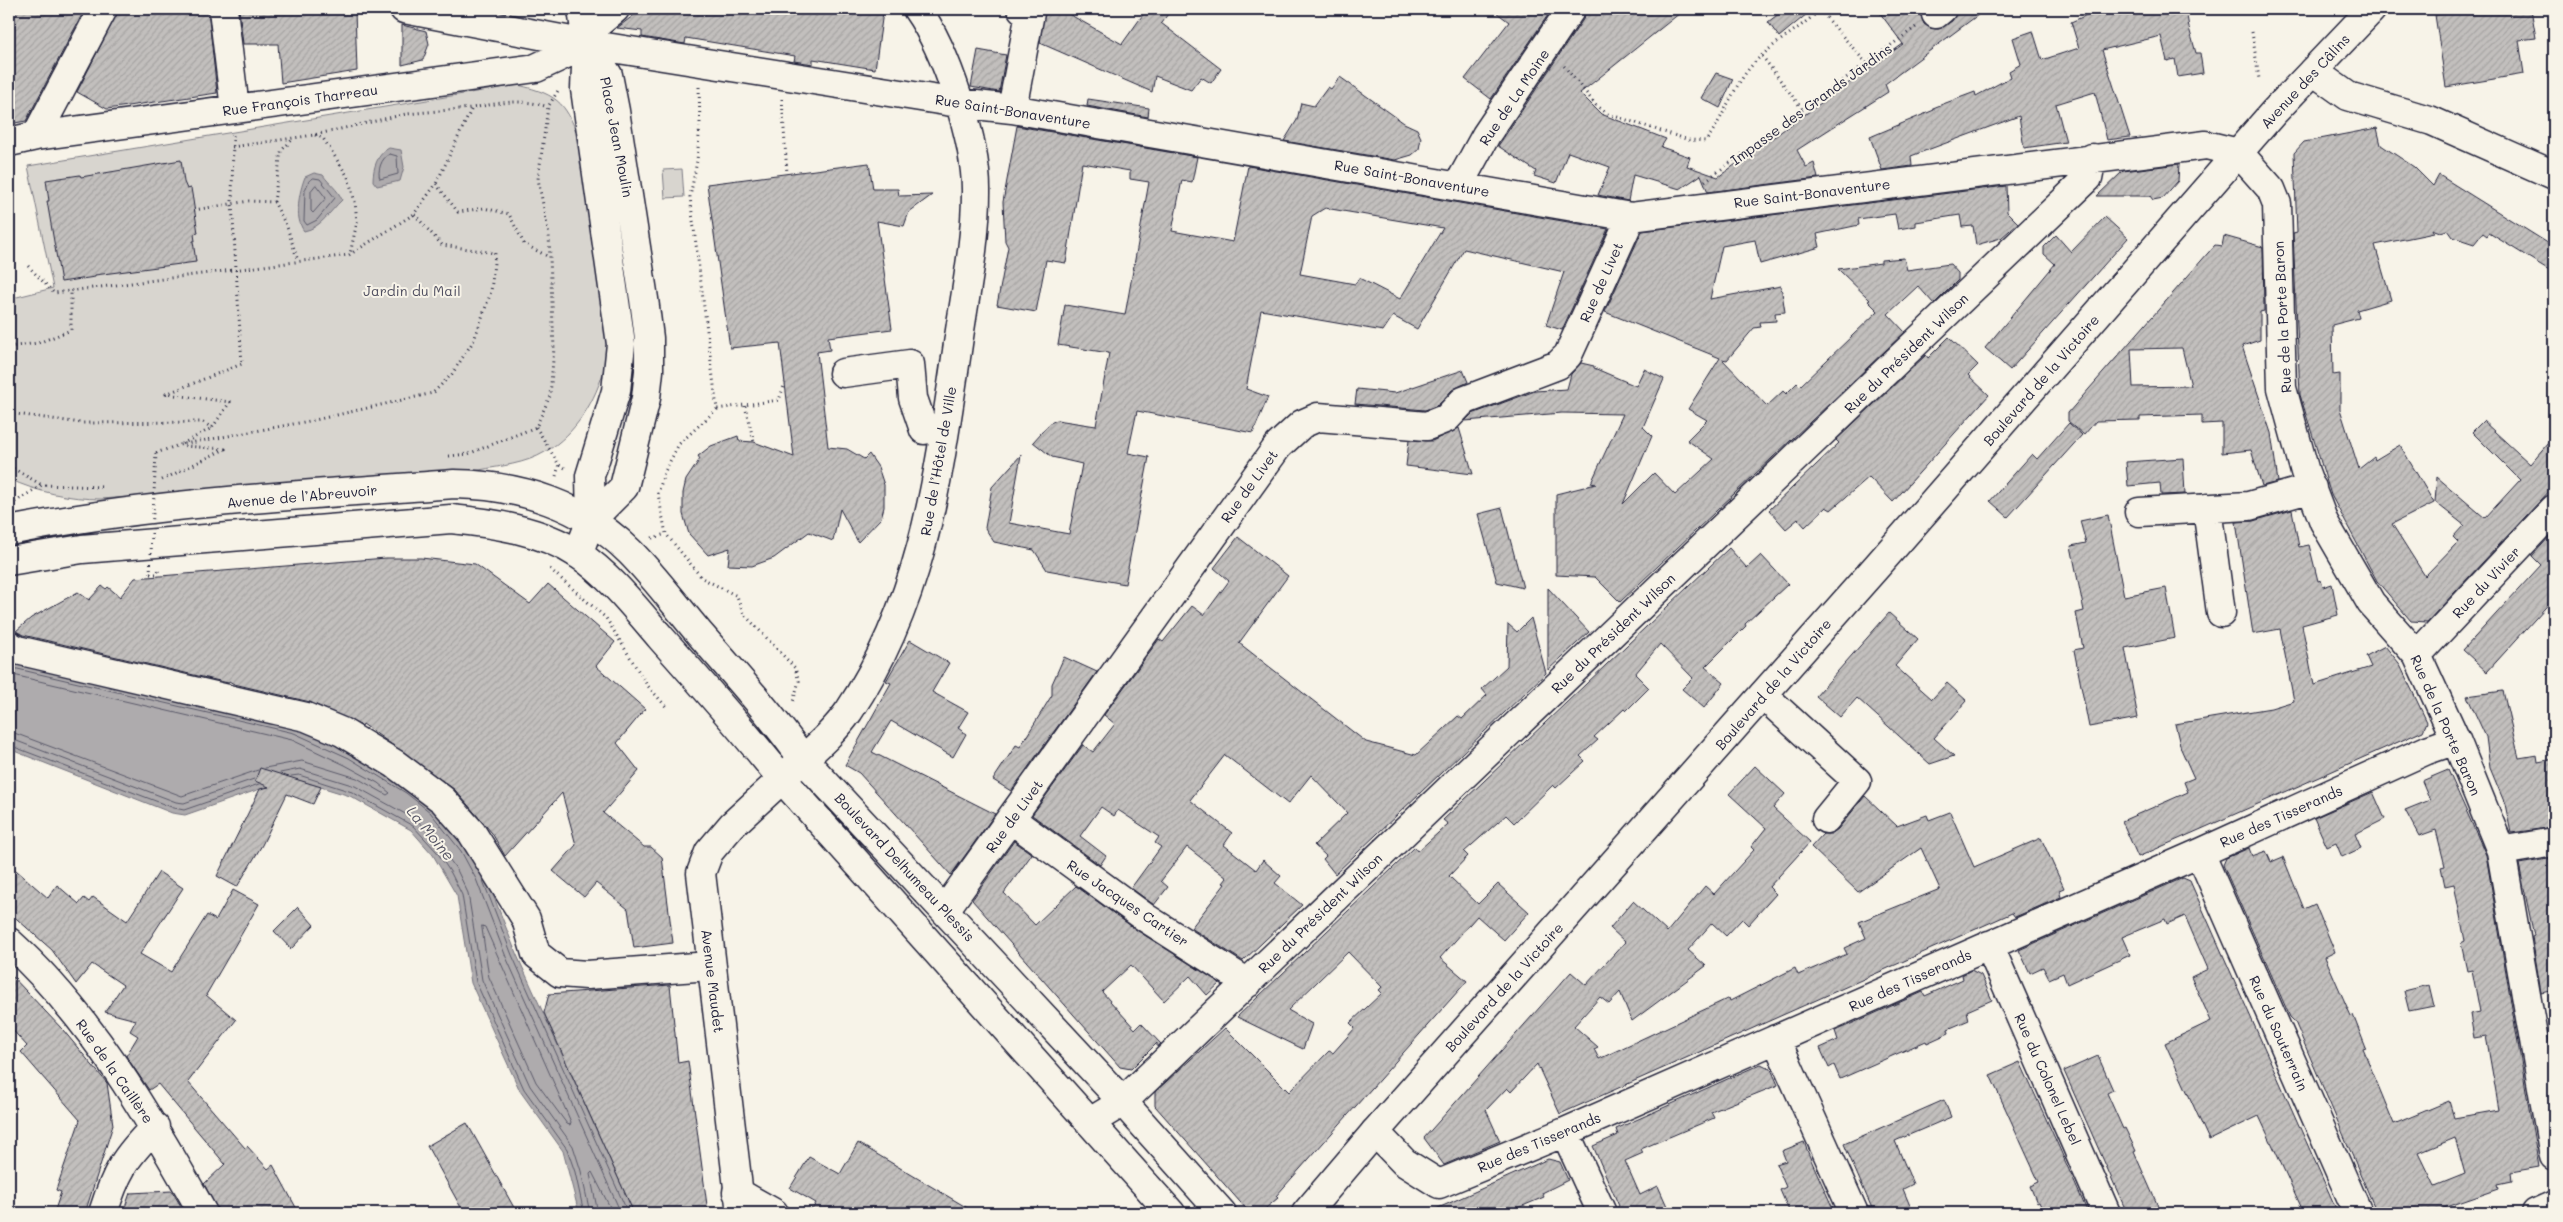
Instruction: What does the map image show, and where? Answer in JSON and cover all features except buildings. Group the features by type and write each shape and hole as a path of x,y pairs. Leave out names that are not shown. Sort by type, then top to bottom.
{"street":[{"path":"36,136 102,9"},
{"path":"223,9 235,109"},
{"name":"Rue Saint-Bonaventure","path":"404,9 587,44 958,103 1012,109 1631,217 2092,158 2206,146 2239,154"},
{"path":"582,9 587,44"},
{"path":"587,44 597,24 615,9"},
{"name":"Rue de l’Hôtel de Ville","path":"782,779 826,741 849,710 873,669 909,588 921,552 937,479 969,263 976,192 972,153 958,103 940,48 917,9"},
{"path":"1012,109 1030,13 1022,9"},
{"name":"Rue de La Moine","path":"1458,186 1486,135 1548,46 1571,9"},
{"name":"Avenue des Câlins","path":"2239,154 2273,113 2372,9"},
{"name":"Rue François Tharreau","path":"9,142 36,136 536,68 587,44"},
{"name":"Place Jean Moulin","path":"578,554 591,520 624,487 646,398 649,372 649,338 644,299 615,111 608,76 587,44"},
{"path":"2314,72 2348,96 2425,118 2554,175"},
{"name":"Rue de la Porte Baron","path":"2239,154 2271,189 2277,204 2282,388 2324,522 2371,603 2417,655 2456,740 2501,851 2554,1156"},
{"name":"Boulevard de la Victoire","path":"1306,1213 1375,1132 2239,154"},
{"name":"Rue du Président Wilson","path":"1090,1122 1123,1102 2088,178 2092,158"},
{"name":"Rue de Livet","path":"945,910 1012,820 1278,446 1302,424 1318,417 1426,426 1448,418 1463,401 1558,365 1568,355 1631,217"},
{"path":"843,373 910,364 913,398 924,430"},
{"name":"Avenue de l’Abreuvoir","path":"9,531 81,518 235,501 454,484 488,484 522,492 558,503 591,520"},
{"path":"2140,512 2249,506 2312,488"},
{"path":"2207,508 2221,613"},
{"name":"Rue du Vivier","path":"2417,655 2554,509"},
{"path":"9,561 82,549 451,519 488,523 536,535 578,554 630,603 750,739 782,779 1171,1213"},
{"name":"Boulevard Delhumeau Plessis","path":"591,520 630,552 774,719 803,759 1123,1102 1222,1213"},
{"path":"9,644 17,650 306,717 342,732 395,764 443,800 472,833 526,919 536,954 560,973 587,975 710,966"},
{"path":"1763,695 1857,780 1826,819"},
{"name":"Rue des Tisserands","path":"1375,1132 1404,1162 1439,1184 1565,1132 2432,748 2456,740"},
{"name":"Avenue Maudet","path":"739,1203 710,966 701,873 709,852 732,826 782,779"},
{"name":"Rue Jacques Cartier","path":"1012,820 1146,918 1248,983"},
{"path":"2501,851 2554,842"},
{"name":"Rue du Souterrain","path":"2200,852 2358,1213"},
{"name":"Rue de la Caillère","path":"9,942 45,978 78,1016 155,1128 203,1213"},
{"name":"Rue du Colonel Lebel","path":"1989,945 2106,1213"},
{"path":"1776,1039 1854,1213"},
{"path":"103,1213 112,1183 129,1153 155,1128"},
{"path":"1565,1132 1602,1213"},
{"path":"739,1203 774,1213"},
{"path":"2536,1213 2554,1205"}],"path":[{"path":"1548,46 1596,105 1608,114 1689,140 1706,141 1736,87 1755,61 1821,9 1866,63"},
{"path":"2286,9 2287,15"},
{"name":"Impasse des Grands Jardins","path":"1697,208 1698,186 1939,11"},
{"path":"2252,32 2259,79"},
{"path":"1762,56 1802,109"},
{"path":"698,62 700,123 697,161 690,197 717,409"},
{"path":"781,75 787,174"},
{"path":"232,148 314,135 406,114 472,108 502,102 531,101 548,107 538,179 549,235 554,348 550,396 536,427 559,465"},
{"path":"28,266 54,293 350,254 414,214 436,184 472,108"},
{"path":"179,446 212,428 230,402 166,394 242,364 232,204 232,148 235,109"},
{"path":"314,135 323,138 333,157 348,177 356,202 357,222 350,254"},
{"path":"295,138 281,152 274,202 287,228 298,261"},
{"path":"436,184 458,212 484,208 509,214 524,244 550,258"},
{"path":"194,210 232,204 274,202"},
{"path":"157,574 150,574 156,454 179,446 315,420 433,393 452,374 474,340 491,292 495,253 442,245 414,214"},
{"path":"9,347 38,343 71,330 71,292"},
{"path":"785,383 779,400 717,409 679,444 664,472 658,494 666,534 702,578 737,596 743,613 795,668 800,681 791,705"},
{"path":"745,406 754,442"},
{"path":"9,413 80,423 203,422 212,428"},
{"path":"159,482 225,450 179,446"},
{"path":"9,466 42,485"},
{"path":"543,564 606,618 647,685 668,709"}],"green space":[{"name":"Jardin du Mail","path":"518,85 544,93 560,104 571,120 581,145 606,335 606,362 596,391 575,426 556,445 529,459 479,470 101,499 77,498 54,494 31,488 9,479 9,299 53,288 28,166"},
{"path":"682,169 684,197 665,198 663,170"}],"water":[{"path":"389,148 401,150 404,167 400,181 377,186 373,181 375,166 381,154"},
{"path":"314,173 323,175 342,200 320,223 304,231 299,219 299,197 305,177"},
{"name":"La Moine","path":"9,655 327,735 438,804 490,887 516,953 634,1213 579,1213 563,1151 520,1091 471,983 457,896 433,855 411,830 350,796 298,780 260,789 185,815 172,813 9,749"}]}
